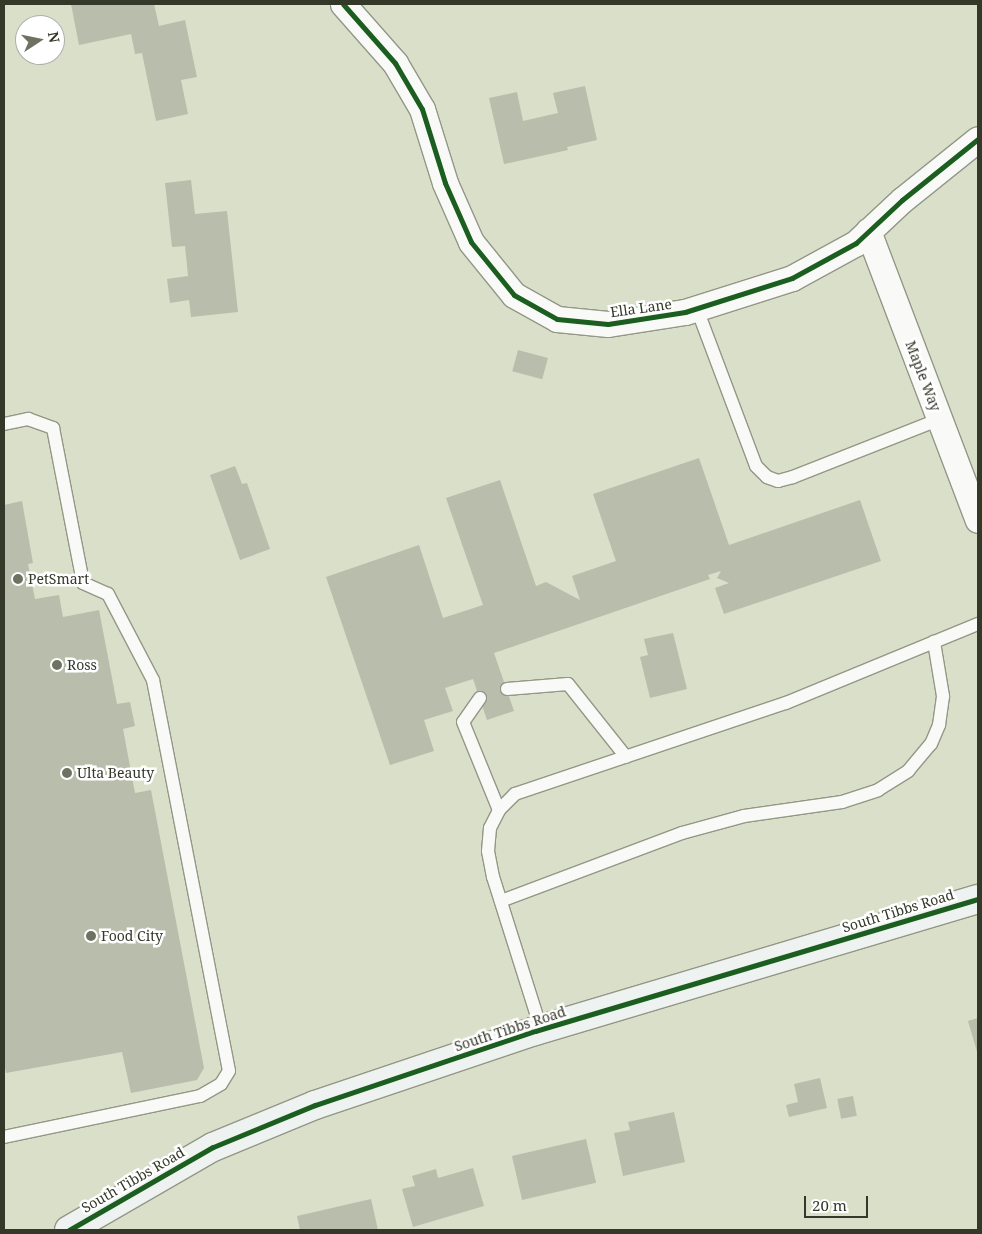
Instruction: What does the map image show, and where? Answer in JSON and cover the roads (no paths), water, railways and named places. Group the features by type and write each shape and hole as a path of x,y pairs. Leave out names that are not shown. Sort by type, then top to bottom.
{"street":[{"name":"Ella Lane","path":"343,4 395,63 422,109 445,183 471,242 514,295 557,319 608,324 697,309 792,278 856,243 902,200 978,139"},
{"name":"Maple Way","path":"868,231 978,520"},
{"name":"South Tibbs Road","path":"69,1230 213,1147 315,1105 541,1029 978,899"}],"lane":[{"path":"697,309 756,466 767,477 778,481 793,477 940,419"},
{"path":"4,424 28,419 53,428 83,583 108,594 154,680 229,1071 221,1084 200,1096 4,1137"},
{"path":"541,1029 500,901 488,851 490,828 499,810 515,794 786,703 978,624"},
{"path":"500,901 682,833 744,816 842,802 878,790 908,771 931,744 939,725 943,696 934,642"},
{"path":"507,689 568,684 626,757"},
{"path":"480,698 464,722 499,810"}],"place":[{"name":"PetSmart","path":"18,579"},
{"name":"Ross","path":"57,665"},
{"name":"Ulta Beauty","path":"67,773"},
{"name":"Food City","path":"91,936"}]}
